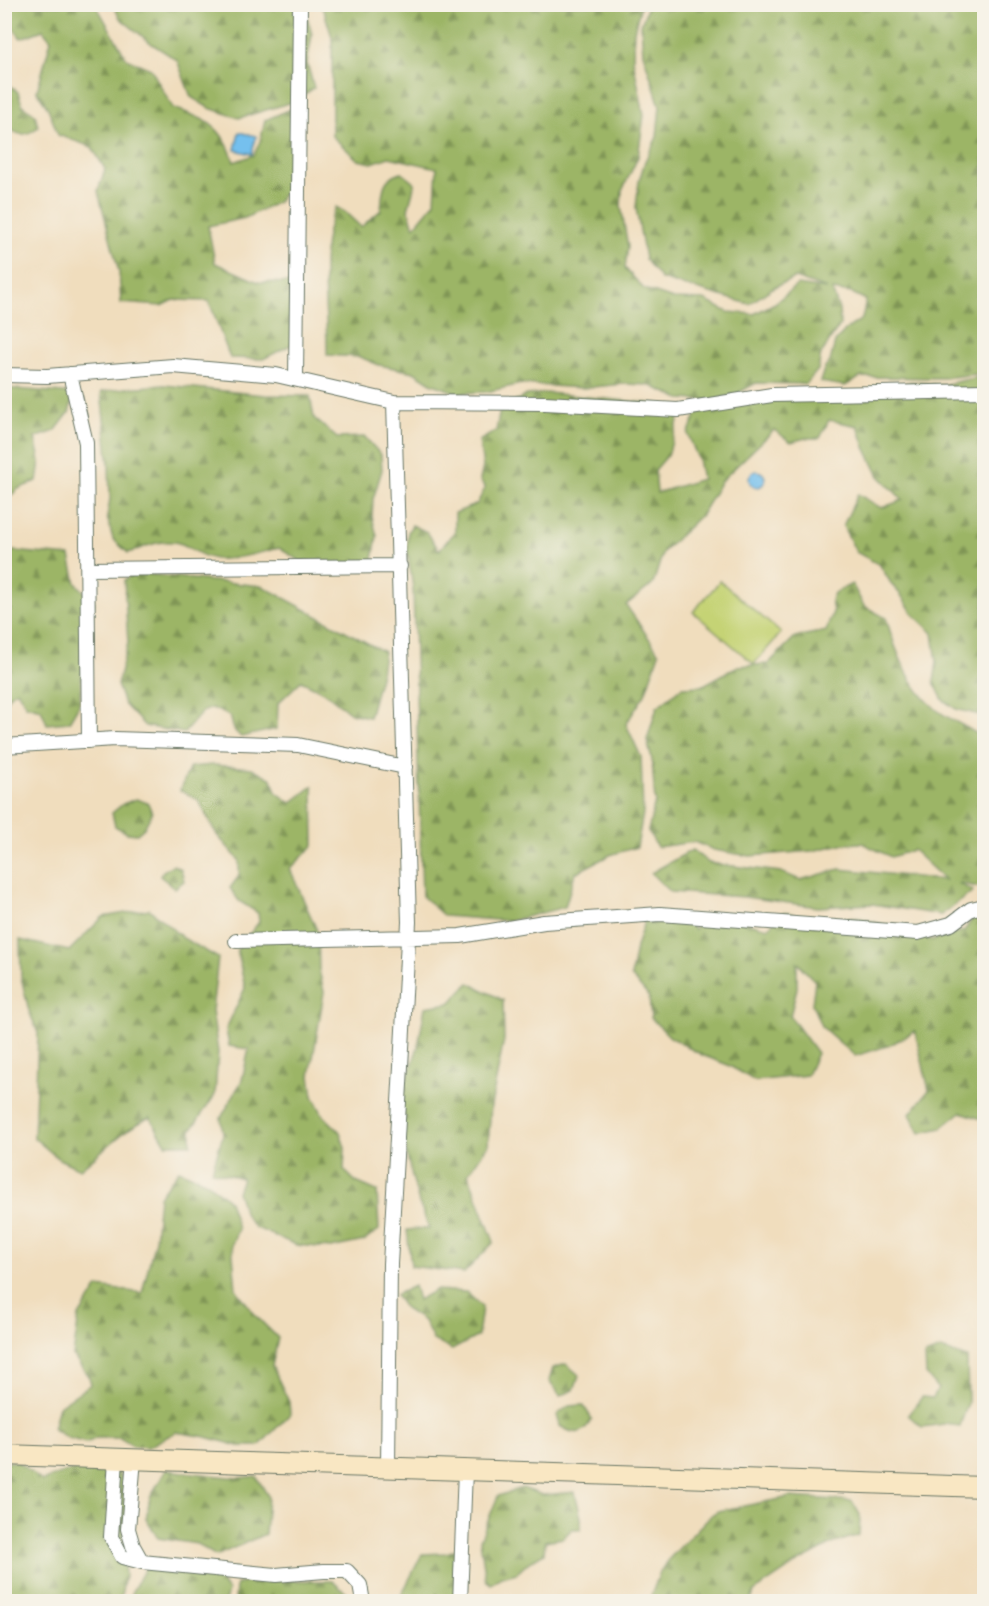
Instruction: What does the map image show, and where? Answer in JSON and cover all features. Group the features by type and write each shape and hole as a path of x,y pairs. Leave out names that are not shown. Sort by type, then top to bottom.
{"street":[{"path":"296,380 300,4"},
{"path":"4,375 70,374 173,366 276,375 394,402 545,403 678,410 772,395 984,391"},
{"path":"70,374 86,443 89,741"},
{"path":"388,1467 390,1264 408,937 394,402"},
{"path":"87,569 400,566"},
{"path":"4,746 116,739 298,745 405,767"},
{"path":"236,941 460,936 544,922 660,914 918,933 951,924 971,909 984,906"},
{"path":"4,1455 984,1487"},
{"path":"125,1459 128,1529 133,1546 142,1562 276,1575 346,1571 360,1585 363,1602"},
{"path":"460,1602 465,1470"}],"green space":[{"path":"4,5 96,5 127,59 151,69 173,108 204,120 219,132 234,162 254,155 261,139 265,120 296,107 296,173 278,202 245,218 208,226 215,263 258,282 293,283 295,343 263,359 230,358 209,301 174,300 162,306 121,303 119,272 98,191 105,169 92,147 58,135 48,108 37,91 51,40 43,30 21,38 5,18"},
{"path":"113,5 304,5 312,35 307,63 314,88 293,102 239,118 209,108 191,97 177,60 152,44 120,18"},
{"path":"319,5 641,5 634,31 633,60 644,115 638,157 622,191 621,206 628,247 625,268 644,289 673,299 704,300 728,312 754,314 775,303 797,285 827,289 795,278 774,287 749,304 661,279 645,259 636,208 639,181 645,161 657,137 660,106 643,53 641,25 648,5 984,5 984,373 944,378 861,377 845,386 820,382 824,369 830,362 835,342 845,330 862,319 866,300 852,293 832,290 839,310 840,325 821,354 818,370 806,384 756,383 736,394 712,401 680,399 649,385 625,384 582,388 521,384 486,392 457,393 431,383 414,372 379,365 360,357 327,355 324,260 326,241 336,207 361,227 381,210 386,182 401,172 415,183 408,209 414,227 435,202 437,168 389,157 372,163 358,160 332,136 332,37 324,11"},
{"path":"9,85 18,92 22,105 35,114 38,127 29,133 14,132 5,125 5,93"},
{"path":"984,376 984,716 956,709 943,700 934,682 937,662 933,633 914,615 880,565 856,552 843,526 858,494 881,508 903,500 879,476 858,426 829,420 820,438 806,438 791,442 774,430 721,481 701,515 663,552 653,584 626,605 659,653 645,694 626,724 641,757 643,813 637,847 610,855 575,873 565,907 510,921 444,916 422,896 413,588 407,548 408,532 412,525 427,532 439,550 455,532 455,513 477,504 485,488 480,480 483,467 479,441 496,431 500,410 527,395 548,393 656,404 680,415 668,455 655,470 657,493 702,479 698,459 688,434 698,411 750,399 875,391 911,382 941,385"},
{"path":"164,385 265,395 310,396 314,418 337,438 365,437 381,455 382,470 373,499 372,517 377,536 372,565 300,561 279,548 238,557 216,559 175,542 155,544 128,553 113,539 107,517 110,499 109,465 101,392"},
{"path":"4,388 74,394 69,413 55,431 35,438 40,461 37,481 18,489 5,501"},
{"path":"12,551 70,556 76,583 94,602 79,705 69,722 47,724 41,709 26,705 17,690 8,697 5,705 5,553"},
{"path":"136,573 262,586 384,652 369,717 351,713 324,692 301,681 278,703 277,729 241,737 234,730 230,716 212,708 202,712 184,733 145,726 124,704 117,685 128,643 124,580"},
{"path":"720,581 781,633 754,664 693,612"},
{"path":"852,584 864,606 886,618 904,668 927,701 942,714 984,739 984,888 958,883 973,891 941,915 872,904 818,907 745,897 670,892 651,873 692,850 709,863 781,872 800,880 840,869 945,880 913,850 891,857 862,843 842,844 812,851 749,856 714,850 694,842 657,847 648,831 655,802 652,760 647,740 657,707 682,687 702,686 738,666 768,664 795,637 826,631 833,612 831,600 834,593"},
{"path":"213,765 252,768 272,779 276,792 291,803 313,786 314,845 290,869 318,933 319,970 324,992 310,1076 313,1096 323,1115 340,1132 345,1148 344,1170 356,1182 377,1191 379,1230 364,1241 331,1248 296,1245 254,1227 245,1215 237,1192 242,1178 212,1171 223,1134 221,1118 242,1080 249,1049 229,1046 226,1029 245,988 237,950 259,922 258,913 239,901 230,888 239,876 239,860 217,835 198,800 180,790 190,767"},
{"path":"136,799 148,803 152,813 144,828 137,834 127,833 115,826 112,813 123,804"},
{"path":"173,865 181,869 184,881 175,888 160,876 163,871"},
{"path":"982,905 984,906 984,1120 961,1112 941,1128 920,1133 910,1114 929,1090 915,1031 890,1045 855,1056 821,1026 812,1004 815,981 797,963 797,988 790,1016 817,1053 807,1075 755,1081 670,1037 651,1018 649,997 631,976 636,947 645,919 680,918 694,929 713,914 768,928 784,912 826,922 851,917 865,919 932,940 964,931"},
{"path":"149,909 183,938 218,958 212,1011 218,1052 215,1095 191,1130 191,1144 166,1144 150,1117 127,1130 80,1169 59,1159 34,1138 38,1033 29,1011 21,977 20,940 69,951 103,917"},
{"path":"469,983 503,1000 504,1040 491,1105 488,1145 468,1174 494,1242 464,1273 411,1266 407,1230 429,1228 419,1203 406,1153 399,1102 418,1047 425,1007 450,1003"},
{"path":"179,1170 207,1182 229,1201 238,1229 232,1244 236,1289 256,1316 278,1338 272,1366 289,1402 290,1414 259,1446 239,1446 176,1432 148,1447 133,1446 120,1438 97,1438 86,1443 68,1438 53,1429 59,1406 91,1384 89,1377 73,1356 79,1316 98,1287 142,1293 155,1240 159,1196"},
{"path":"414,1286 418,1300 436,1290 466,1292 482,1307 478,1336 452,1350 433,1340 424,1321 405,1309 395,1295"},
{"path":"941,1349 967,1358 968,1403 960,1426 944,1424 922,1427 908,1415 922,1397 933,1398 938,1389 926,1374 925,1355"},
{"path":"566,1364 579,1375 574,1390 560,1396 549,1381 553,1368"},
{"path":"583,1405 592,1419 582,1431 570,1431 560,1426 557,1415 569,1406"},
{"path":"5,1462 18,1462 42,1481 97,1464 116,1471 133,1492 134,1510 122,1538 125,1576 120,1601 5,1602"},
{"path":"166,1470 238,1478 256,1476 268,1496 265,1534 216,1556 197,1544 158,1538 146,1519 150,1497"},
{"path":"522,1488 543,1495 575,1492 581,1529 572,1529 563,1538 545,1541 544,1553 517,1573 501,1577 491,1584 486,1580 480,1540 498,1496"},
{"path":"790,1497 852,1501 860,1515 859,1535 834,1543 797,1563 754,1592 751,1601 649,1601 660,1572 667,1561 711,1515 718,1511"},
{"path":"465,1547 462,1601 398,1602 422,1554 446,1553"},
{"path":"150,1560 212,1568 228,1591 225,1602 134,1601 131,1593"},
{"path":"268,1580 332,1581 356,1601 235,1602 236,1584"}],"water":[{"path":"239,132 256,136 252,154 235,150"},
{"path":"754,471 760,471 765,479 763,485 754,487 749,482 749,476"}]}
